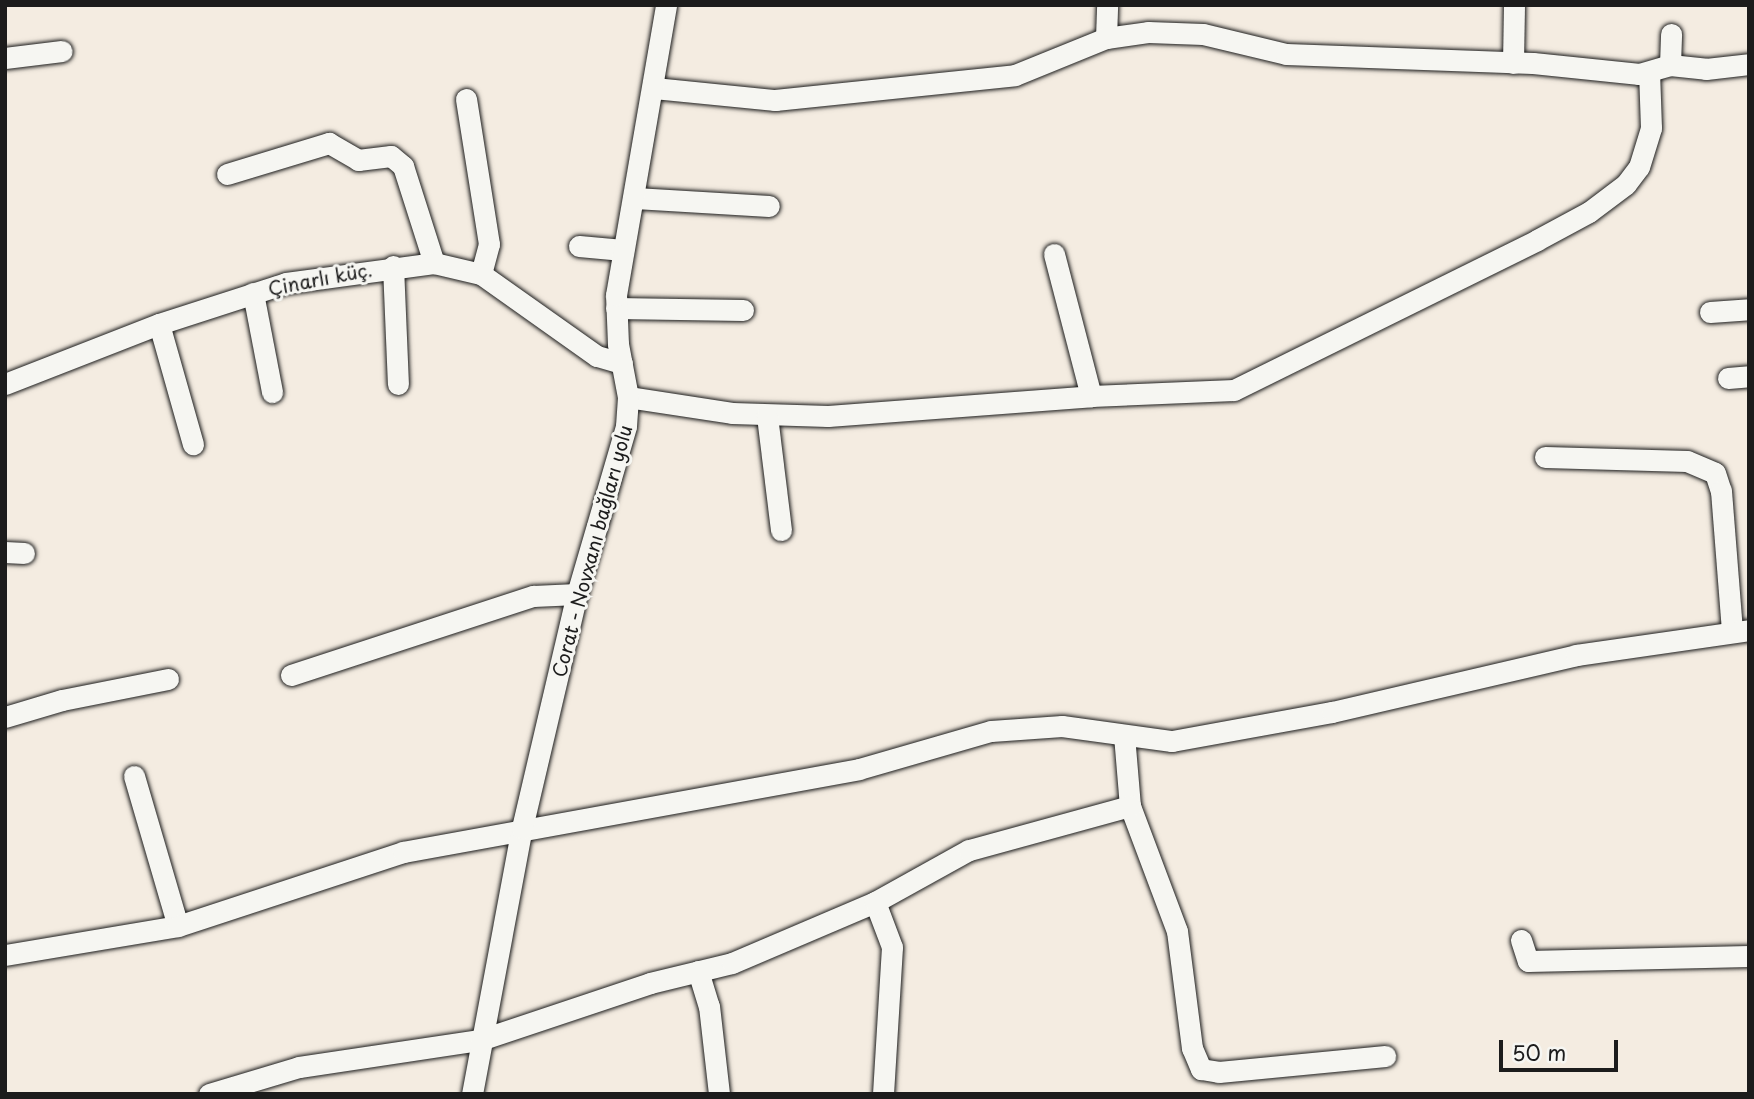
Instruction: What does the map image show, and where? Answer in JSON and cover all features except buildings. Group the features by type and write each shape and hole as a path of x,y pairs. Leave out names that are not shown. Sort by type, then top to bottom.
{"street":[{"name":"Corat - Novxanı bağları yolu","path":"472,1094 522,828 577,594 626,426 628,397 616,308 623,250 635,198 666,5"},
{"path":"1106,38 1107,5"},
{"path":"1513,63 1514,5"},
{"path":"654,88 775,100 1015,75 1106,38 1178,32 1286,54 1513,63 1649,72 1670,65 1706,69 1749,64"},
{"path":"1670,65 1671,34"},
{"path":"5,58 62,51"},
{"path":"628,397 767,416 828,416 1091,396 1234,390 1589,212 1626,184 1639,167 1651,128 1649,72"},
{"path":"466,99 489,244 481,274"},
{"path":"227,174 329,143 358,160 391,156 403,166 434,263"},
{"path":"635,198 769,206"},
{"path":"579,246 623,250"},
{"path":"1054,254 1091,396"},
{"name":"Çinarlı küç.","path":"5,384 159,324 253,293 307,278 434,263 481,274 597,356 622,363"},
{"path":"393,266 398,384"},
{"path":"253,293 272,392"},
{"path":"616,308 743,310"},
{"path":"1710,313 1749,309"},
{"path":"159,324 193,444"},
{"path":"767,416 781,530"},
{"path":"5,955 178,926 403,852 522,828 859,769 991,731 1062,726 1172,741 1286,722 1563,657 1741,631 1721,491 1715,473 1687,461 1545,457"},
{"path":"291,676 533,596 577,594"},
{"path":"5,717 62,700 168,680"},
{"path":"1124,735 1130,806 1177,931 1192,1048 1201,1069 1219,1072 1385,1056"},
{"path":"134,776 178,926"},
{"path":"209,1094 299,1066 481,1040 756,955 875,902 968,850 1130,806"},
{"path":"875,902 889,932 893,959 883,1094"},
{"path":"1521,940 1528,961 1749,956"},
{"path":"698,971 709,1006 719,1094"}]}
